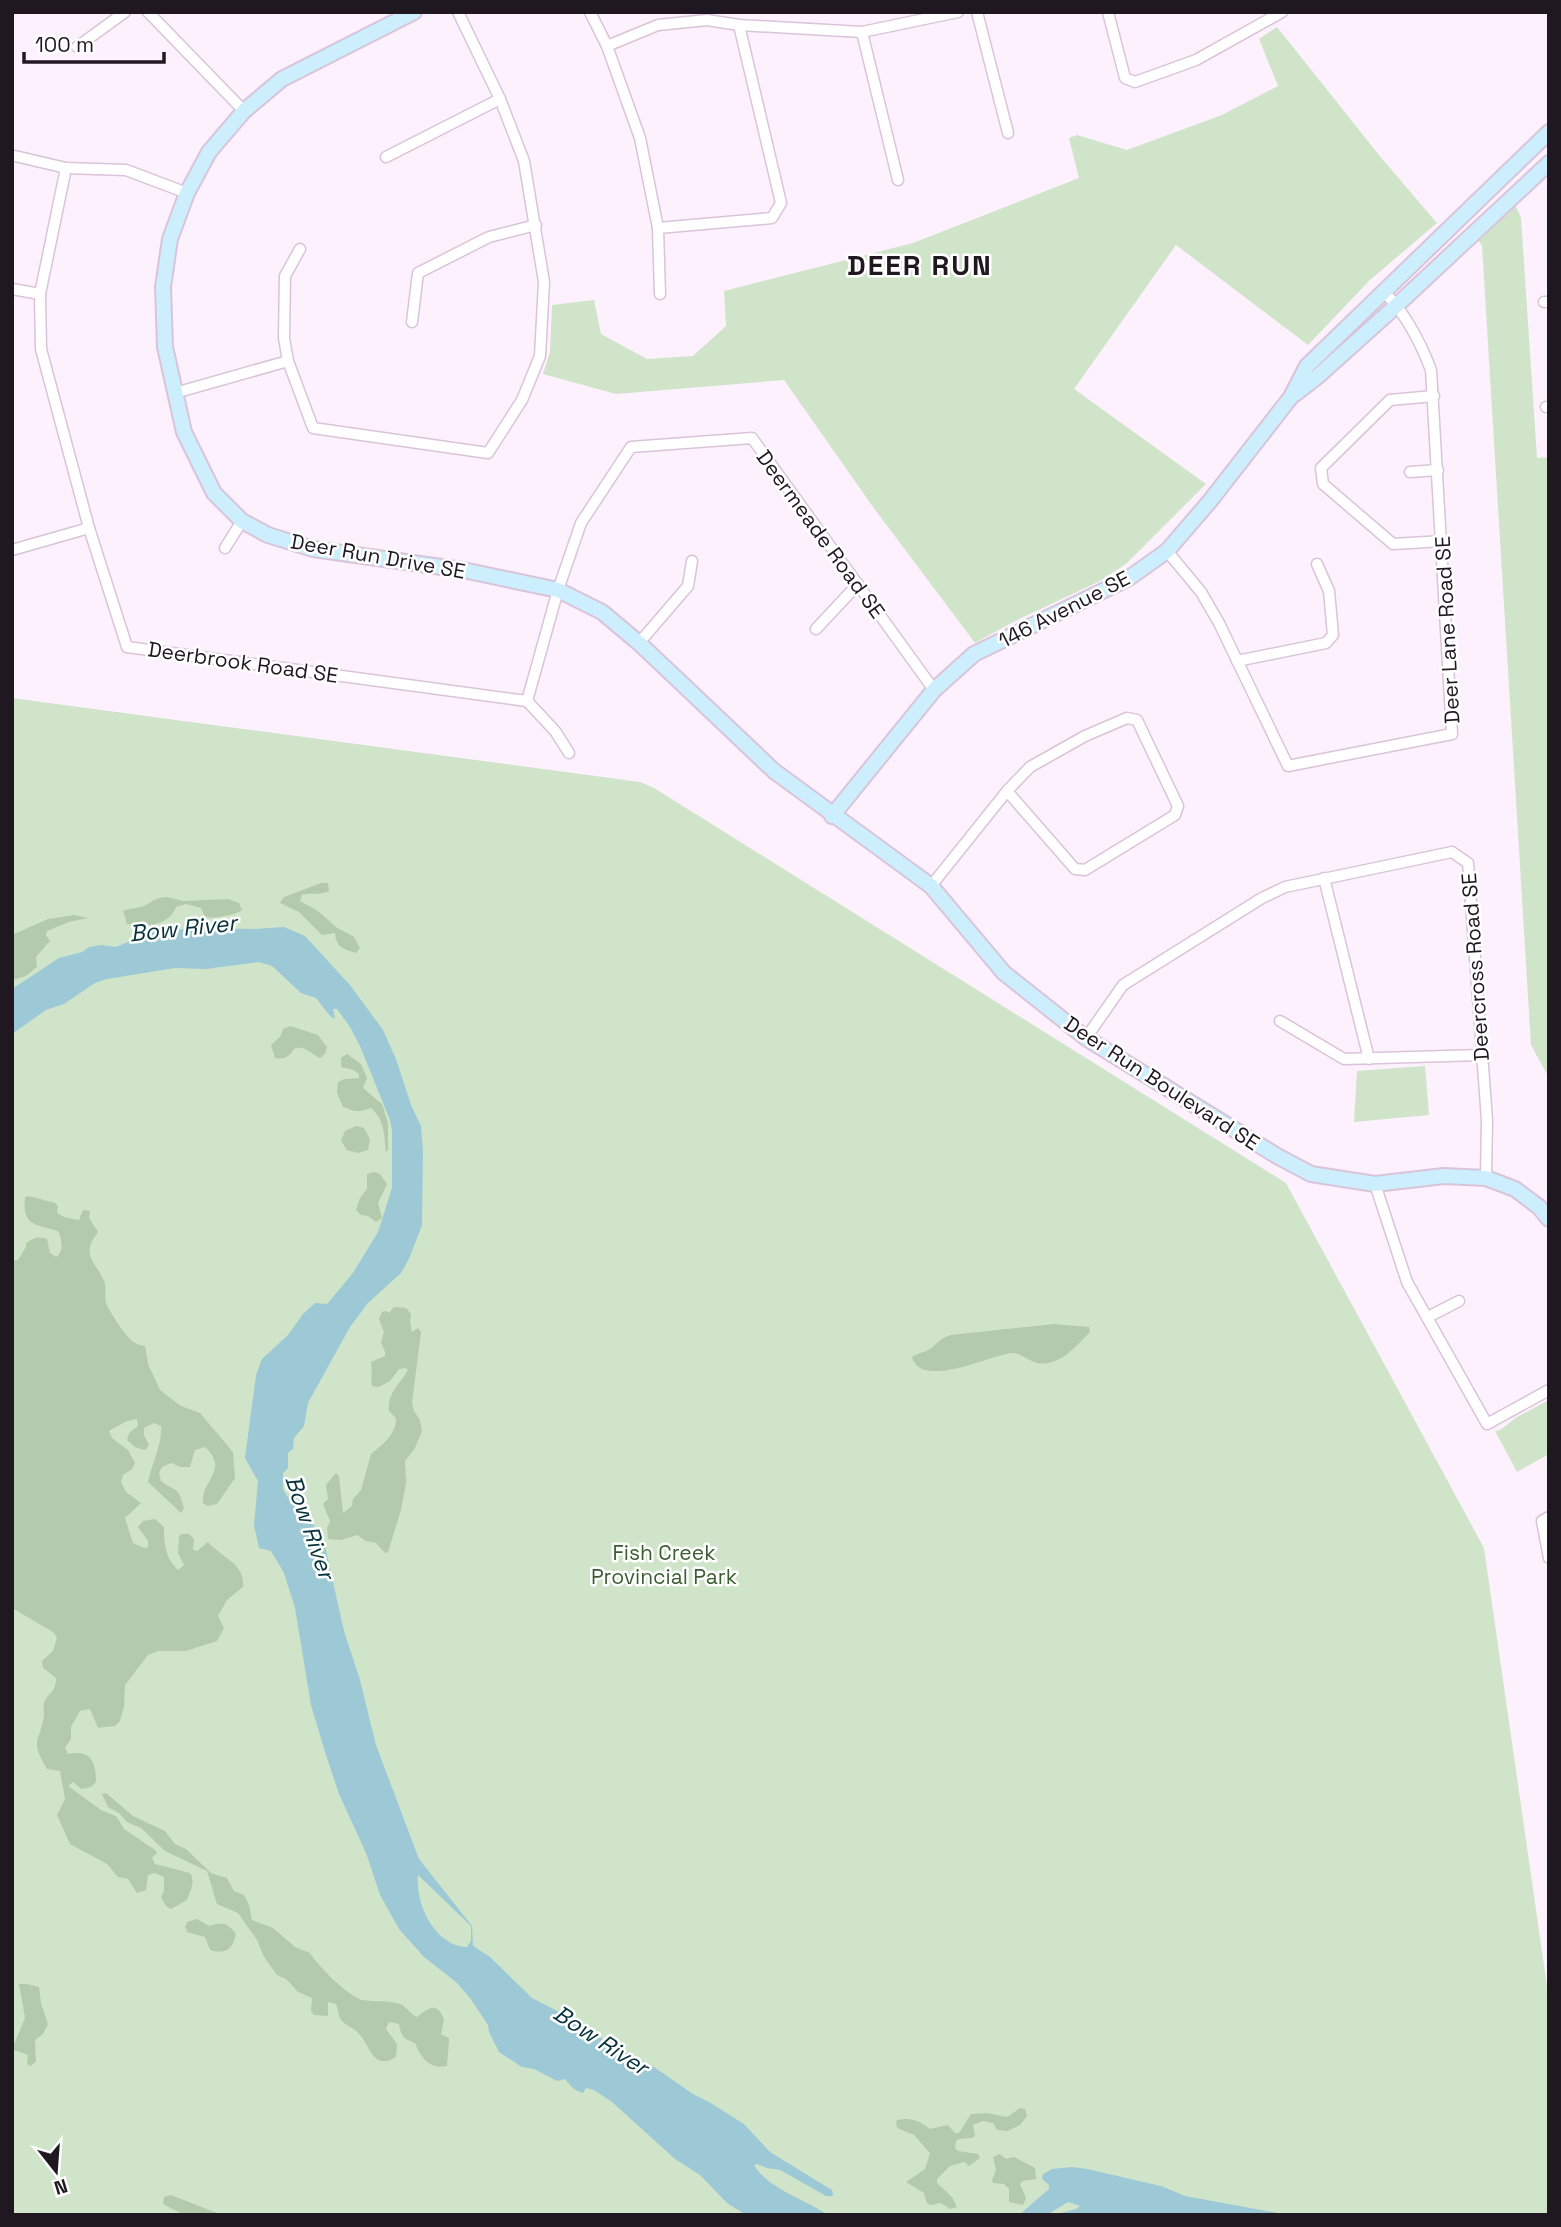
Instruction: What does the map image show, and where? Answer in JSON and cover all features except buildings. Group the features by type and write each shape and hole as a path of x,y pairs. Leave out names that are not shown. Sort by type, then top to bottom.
{"street":[{"path":"77,47 125,12"},
{"path":"148,12 244,111"},
{"name":"Deer Run Drive SE","path":"414,12 282,79 244,111 209,152 187,193 170,239 163,287 165,347 184,432 214,493 242,521 268,535 313,549 463,570 558,590 602,612 639,643 774,771 832,816"},
{"path":"300,249 285,276 284,338 288,361 313,428 488,453 522,400 540,356 544,282 524,161 500,99 458,12"},
{"path":"590,12 607,46 640,138 658,228 660,294"},
{"path":"607,46 658,24 707,20 740,25 862,32 958,12"},
{"path":"977,12 1007,133"},
{"path":"1108,12 1125,78 1135,82 1196,60 1282,12"},
{"path":"658,228 772,218 781,203 740,25"},
{"path":"862,32 898,180"},
{"path":"386,157 500,99"},
{"name":"146 Avenue SE","path":"832,816 934,690 974,654 1129,578 1167,551 1291,397 1307,366 1549,132"},
{"path":"15,156 66,168 126,170 187,193"},
{"name":"Deerbrook Road SE","path":"66,168 40,294 41,349 89,528 127,647 527,701"},
{"name":"146 Avenue SE","path":"1291,397 1317,377 1547,169"},
{"path":"412,322 418,273 489,237 536,225"},
{"path":"12,289 40,294"},
{"name":"Deer Lane Road SE","path":"1167,551 1200,592 1288,766 1452,734 1443,541 1431,370 1423,350 1397,305 1384,292"},
{"path":"175,393 288,361"},
{"path":"1434,396 1390,400 1321,468 1323,484 1392,544 1443,541"},
{"name":"Deermeade Road SE","path":"558,590 582,523 631,447 752,438 934,690"},
{"path":"1410,472 1438,470"},
{"path":"225,548 242,521"},
{"path":"12,550 89,528"},
{"path":"639,643 688,586 692,561"},
{"path":"1237,661 1326,643 1333,635 1329,591 1317,564"},
{"path":"816,629 858,584"},
{"path":"558,590 527,701 555,731 569,753"},
{"path":"931,886 1007,791 1030,767 1085,736 1127,718 1137,720 1178,806 1175,815 1085,870 1075,869 1007,791"},
{"name":"Deer Run Boulevard SE","path":"832,816 931,886 1004,973 1086,1038 1277,1156 1311,1174 1375,1184 1444,1176 1486,1178 1515,1189 1539,1207 1549,1219"},
{"name":"Deercross Road SE","path":"1086,1038 1124,985 1262,898 1286,887 1452,852 1468,863 1487,1120 1486,1178"},
{"path":"1324,878 1369,1059"},
{"path":"1280,1021 1344,1059 1481,1055"},
{"path":"1375,1184 1408,1282 1487,1424 1549,1390"},
{"path":"1428,1317 1459,1301"},
{"path":"1549,1517 1542,1521 1549,1558"}],"green space":[{"path":"1277,27 1437,223 1370,280 1308,345 1176,245 1074,389 1206,484 1126,564 1098,582 975,643 873,507 784,380 616,394 543,374 550,352 552,305 594,300 601,334 647,359 693,356 726,326 724,291 913,243 1079,178 1069,138 1077,135 1127,150 1222,115 1278,86 1259,39"},
{"path":"1515,204 1521,218 1537,458 1549,457 1549,1078 1531,1045 1482,246 1477,238"},
{"name":"Fish Creek Provincial Park","path":"12,698 640,782 654,788 1286,1183 1484,1548 1549,2000 1549,2215 12,2215"},
{"path":"321,883 328,883 329,891 302,895 300,901 354,937 360,948 356,953 341,947 335,933 322,935 299,912 280,903 284,897"},
{"path":"167,897 183,901 228,899 239,903 242,910 230,915 205,917 201,908 186,904 176,907 162,922 127,924 123,911"},
{"path":"74,915 88,918 47,931 46,935 50,941 36,957 37,967 26,976 12,980 12,935 48,919"},
{"path":"290,1026 318,1035 327,1047 325,1054 320,1058 305,1049 295,1048 287,1057 275,1058 271,1045 280,1037 283,1029"},
{"path":"347,1054 361,1064 367,1078 363,1088 382,1104 388,1123 386,1152 383,1128 376,1113 371,1108 358,1111 343,1107 337,1093 338,1082 359,1078 359,1074 353,1070 341,1067 341,1058"},
{"path":"1425,1066 1429,1115 1354,1122 1357,1071"},
{"path":"356,1126 364,1128 370,1139 368,1150 358,1153 347,1150 341,1141 345,1131"},
{"path":"367,1174 380,1174 387,1184 378,1203 382,1218 376,1222 356,1210 367,1189"},
{"path":"25,1197 55,1203 58,1206 57,1213 64,1217 79,1220 83,1210 90,1211 89,1218 98,1232 90,1247 91,1258 104,1281 106,1303 111,1312 123,1331 136,1344 145,1346 148,1364 160,1390 181,1406 200,1413 233,1452 235,1478 217,1504 208,1506 203,1503 204,1495 215,1469 215,1462 205,1447 195,1450 190,1467 171,1463 162,1467 159,1473 161,1481 176,1490 180,1496 184,1508 181,1513 148,1482 161,1426 154,1423 144,1428 149,1445 145,1450 135,1447 127,1440 129,1433 138,1426 137,1419 127,1421 109,1431 112,1438 128,1450 135,1463 132,1469 123,1475 121,1482 126,1492 141,1503 125,1518 133,1543 148,1547 148,1541 138,1527 143,1521 155,1519 164,1527 166,1550 178,1570 184,1565 178,1553 179,1537 181,1534 189,1534 194,1539 193,1550 197,1551 208,1542 232,1562 240,1572 243,1587 227,1600 218,1616 224,1628 217,1641 186,1651 158,1651 148,1655 125,1685 120,1721 115,1726 98,1728 90,1709 80,1711 71,1727 71,1739 65,1748 68,1754 87,1755 93,1763 96,1775 96,1782 91,1787 81,1789 73,1782 68,1786 101,1810 116,1816 124,1829 155,1850 157,1853 152,1858 155,1864 190,1873 192,1876 187,1900 171,1909 161,1897 164,1877 155,1873 148,1875 146,1890 137,1893 128,1879 118,1877 107,1864 70,1844 57,1815 65,1799 60,1771 47,1769 38,1752 37,1742 44,1715 44,1703 55,1687 56,1678 43,1668 42,1661 53,1651 57,1637 12,1608 12,1261 18,1260 26,1243 34,1239 47,1239 50,1253 56,1257 62,1245 58,1231 37,1225 28,1219"},
{"path":"394,1307 406,1308 411,1314 412,1332 418,1328 421,1332 412,1403 422,1431 415,1448 405,1461 406,1483 401,1510 388,1552 385,1553 376,1543 357,1535 341,1540 328,1539 327,1528 330,1521 323,1504 328,1499 326,1485 336,1473 339,1476 343,1513 352,1506 353,1499 361,1490 371,1454 388,1439 396,1424 396,1418 389,1411 390,1399 408,1370 399,1369 390,1381 379,1387 372,1386 371,1362 385,1356 381,1342 384,1332 379,1319 382,1312 389,1313"},
{"path":"1054,1324 1089,1327 1090,1332 1063,1357 1045,1364 1011,1353 957,1368 928,1371 918,1366 912,1357 951,1335"},
{"path":"1549,1400 1549,1454 1517,1472 1495,1431"},
{"path":"106,1793 133,1816 165,1831 175,1844 186,1849 211,1873 227,1878 234,1891 244,1895 252,1920 273,1928 295,1947 310,1953 334,1980 356,1998 400,2004 417,2017 432,2008 438,2010 444,2020 441,2034 449,2038 447,2066 431,2065 427,2062 415,2043 401,2033 399,2024 389,2022 386,2029 397,2044 396,2057 382,2061 373,2055 357,2032 341,2020 336,2004 328,2002 328,2016 314,2015 311,2011 312,1998 298,1992 286,1979 277,1975 238,1913 217,1904 207,1871 165,1851 141,1828 127,1822 119,1813 108,1807 102,1794"},
{"path":"197,1919 209,1926 221,1924 230,1927 236,1934 228,1950 210,1950 205,1937 187,1932 187,1922"},
{"path":"19,1984 39,1987 48,2024 43,2034 35,2040 36,2062 30,2066 27,2063 28,2055 14,2050 13,2047 25,2018"},
{"path":"1020,2108 1025,2109 1027,2116 1020,2125 1008,2131 997,2130 993,2123 983,2121 973,2125 975,2136 956,2141 955,2148 958,2151 978,2154 980,2158 969,2166 964,2162 950,2166 937,2179 937,2183 952,2197 957,2207 950,2209 941,2203 930,2205 924,2193 906,2182 925,2169 930,2153 914,2135 897,2128 896,2121 914,2120 930,2129 948,2125 955,2133 959,2133 971,2114 987,2113 1007,2117"},
{"path":"1000,2154 1006,2159 1014,2157 1035,2168 1036,2179 1020,2184 1026,2198 1023,2205 1009,2202 1009,2189 1004,2184 993,2183 996,2170 993,2157"},
{"path":"171,2195 222,2215 184,2215 163,2204 164,2197"}],"water":[{"name":"Bow River","path":"284,927 305,936 350,985 383,1030 421,1126 422,1225 409,1259 401,1273 368,1303 350,1327 308,1403 304,1426 294,1438 293,1449 288,1453 288,1468 283,1473 283,1489 287,1496 308,1515 325,1546 344,1631 360,1680 376,1745 419,1859 472,1926 473,1946 490,1957 532,1998 654,2067 744,2124 770,2152 832,2190 833,2196 826,2196 780,2170 754,2165 760,2173 768,2181 828,2215 746,2215 727,2203 700,2175 675,2159 612,2102 594,2090 586,2088 583,2093 580,2092 565,2079 557,2081 534,2069 522,2067 499,2052 488,2025 470,1998 456,1982 424,1957 399,1929 380,1895 325,1752 311,1705 295,1608 284,1573 271,1551 259,1548 254,1525 258,1481 245,1458 256,1375 262,1359 288,1335 315,1303 327,1304 353,1273 378,1232 392,1188 390,1120 360,1046 337,1009 333,1009 335,1019 316,998 301,993 272,966 259,962 206,969 175,968 107,979 95,983 64,1004 46,1010 12,1034 12,989 59,958 82,952 89,947 116,947 154,931","holes":["418,1875 471,1926 471,1941 467,1947 445,1939 429,1922 420,1898"]},
{"path":"1072,2167 1161,2186 1185,2196 1289,2215 1053,2215 1080,2206 1068,2202 1047,2215 1019,2215 1049,2189 1049,2185 1042,2179 1043,2174 1052,2169"}],"district":[{"name":"DEER RUN","path":"920,265"}]}
